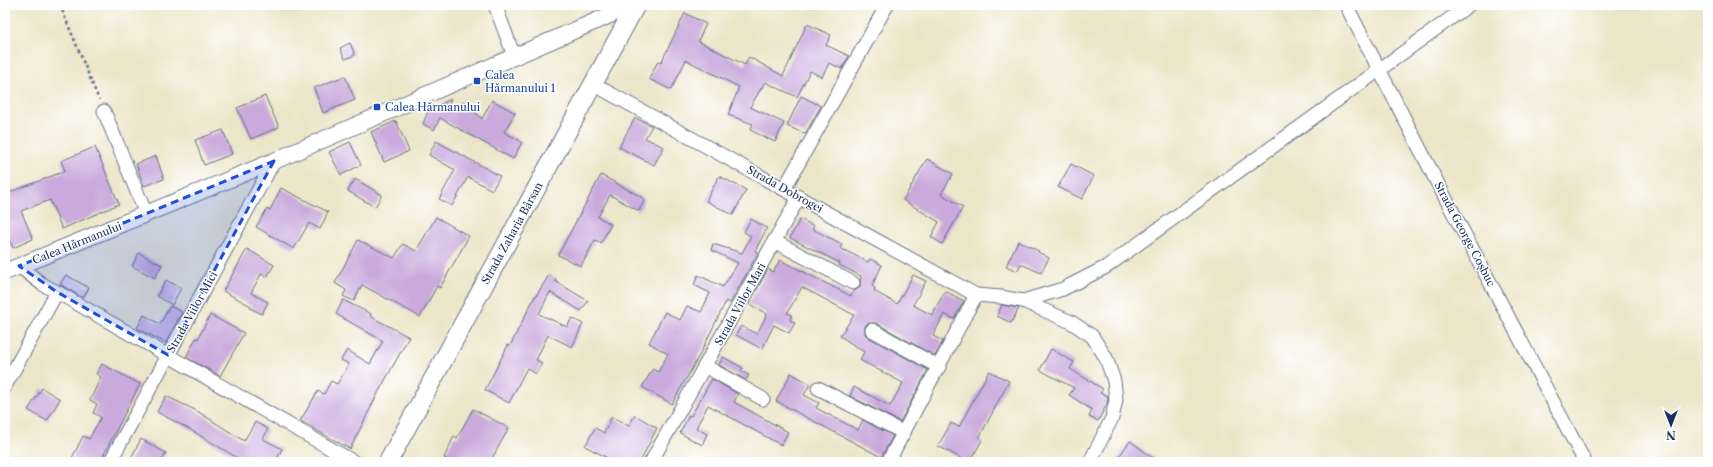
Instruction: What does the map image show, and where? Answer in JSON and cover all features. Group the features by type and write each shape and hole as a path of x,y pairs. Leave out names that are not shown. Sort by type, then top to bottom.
{"main road":[{"name":"Strada Zaharia Bârsan","path":"388,462 635,5"}],"street":[{"path":"495,5 514,56"},
{"name":"Calea Hărmanului","path":"12,269 274,161 635,5"},
{"path":"784,189 887,5"},
{"name":"Strada George Coșbuc","path":"1346,5 1585,462"},
{"path":"1023,301 1063,289 1106,267 1469,5"},
{"name":"Strada Dobrogei","path":"593,84 976,295 1002,297 1023,301 1071,322 1092,336 1106,358 1114,381 1116,400 1112,418 1090,462"},
{"path":"104,112 146,214"},
{"name":"Strada Viilor Mici","path":"110,462 274,161"},
{"name":"Strada Viilor Mari","path":"651,462 799,197"},
{"path":"774,241 852,283"},
{"path":"12,269 42,284 168,355 354,462"},
{"path":"5,386 56,292"},
{"path":"888,462 976,295"},
{"path":"872,330 939,367"},
{"path":"705,366 763,399"},
{"path":"818,388 904,433"}],"path":[{"path":"60,5 104,112"}],"highlighted area":[{"path":"274,161 168,355 57,292 19,266"}],"building":[{"path":"685,13 706,24 698,41 745,65 749,57 783,76 807,24 831,35 826,45 849,56 842,69 829,63 822,77 810,71 797,97 765,82 750,107 784,123 775,142 750,130 753,124 728,115 739,87 686,60 671,90 649,79 658,61 661,63"},
{"path":"350,43 355,55 345,59 340,48"},
{"path":"345,76 355,100 323,113 314,88"},
{"path":"265,96 279,127 251,139 237,108"},
{"path":"801,96 821,106 805,134 787,126"},
{"path":"451,99 448,105 455,109 464,101 482,119 492,100 515,113 504,132 522,142 513,159 440,118 434,130 423,124 428,111"},
{"path":"635,118 652,126 645,138 664,147 654,165 619,147"},
{"path":"396,121 409,151 384,162 371,132"},
{"path":"223,130 232,154 204,165 195,140"},
{"path":"436,141 500,176 492,190 468,177 452,206 439,199 455,170 429,155"},
{"path":"350,142 361,165 341,175 329,152"},
{"path":"95,147 119,204 62,229 50,200 21,211 33,239 13,248 5,229 5,194 65,171 61,161"},
{"path":"156,156 164,179 144,186 136,164"},
{"path":"927,159 953,174 941,194 963,207 942,244 931,237 939,222 903,200"},
{"path":"1071,164 1094,176 1082,199 1058,187"},
{"path":"601,175 645,199 639,211 610,195 598,217 611,224 601,243 595,240 581,266 558,255"},
{"path":"719,176 746,190 733,215 706,201"},
{"path":"355,179 382,195 375,207 348,191"},
{"path":"281,188 328,212 320,229 309,223 294,249 256,227 267,209 270,210"},
{"path":"436,217 469,236 440,288 437,286 420,317 362,285 354,301 343,296 346,290 335,283 358,240 394,258 403,244 416,251"},
{"path":"751,219 767,228 755,251 758,253 730,303 726,301 699,356 672,404 642,387 653,369 658,372 668,354 649,343 665,312 680,320 687,306 701,312 710,293 694,285 698,275 723,287 738,263 711,250 713,244 742,253 751,236 744,232"},
{"path":"800,219 814,226 812,229 842,244 840,248 868,262 870,259 882,265 872,286 875,288 874,291 897,304 913,275 926,281 913,305 932,315 945,291 964,301 954,319 944,314 933,336 943,341 935,356 876,323 868,323 865,326 865,334 868,337 928,370 900,422 850,396 854,387 890,406 903,383 860,360 864,352 840,336 854,315 802,287 787,313 792,315 790,320 795,323 789,333 774,325 762,349 736,335 741,326 757,334 767,314 749,304 768,269 773,272 780,260 851,296 854,291 860,287 861,276 839,265 840,263 790,238"},
{"path":"1018,241 1039,251 1038,252 1049,258 1041,273 1021,264 1017,271 1006,266"},
{"path":"247,249 274,265 267,277 261,274 251,293 268,302 262,314 250,308 251,306 223,291"},
{"path":"139,253 162,265 155,278 132,266"},
{"path":"66,275 89,288 83,298 60,284"},
{"path":"549,275 556,279 555,281 588,301 581,311 550,292 539,314 567,327 572,318 583,324 572,347 548,335 536,360 542,363 536,374 527,368 509,403 485,390 508,345 510,346 535,296"},
{"path":"166,280 181,288 172,305 157,296"},
{"path":"343,300 371,314 370,316 409,337 378,393 350,449 300,421 318,391 324,394 331,381 337,384 349,364 341,360 347,350 370,364 383,341 336,314"},
{"path":"1002,305 1019,308 1011,323 997,316"},
{"path":"170,306 182,312 166,343 137,328 144,315 160,324"},
{"path":"210,315 244,333 220,376 186,357 196,338 198,339"},
{"path":"1051,349 1074,362 1070,369 1103,389 1100,393 1108,396 1107,404 1098,421 1089,417 1092,410 1069,395 1074,388 1040,370"},
{"path":"723,357 743,368 741,371 749,375 746,380 719,365"},
{"path":"102,364 140,384 100,462 70,462 83,436 89,439 101,417 93,413 97,404 90,400 101,377 96,374"},
{"path":"989,371 1009,381 979,438 982,440 970,462 968,462 938,446 951,423 959,427"},
{"path":"791,373 810,384 804,395 819,403 816,408 858,430 863,420 893,436 881,457 776,401"},
{"path":"712,379 738,394 734,402 788,432 781,445 708,405 696,428 707,434 702,445 680,433 689,415 691,416"},
{"path":"42,388 60,399 47,421 28,410"},
{"path":"166,396 197,411 244,441 255,422 268,429 263,439 282,449 275,462 233,462 236,457 157,412"},
{"path":"473,409 509,428 490,462 452,462 444,458 454,436 457,438"},
{"path":"635,415 657,428 640,462 615,462 585,446 595,428 604,433 612,417 629,426"},
{"path":"141,439 166,453 161,462 129,462"},
{"path":"1130,441 1159,462 1115,462"}],"place":[{"name":"Calea Hărmanului 1","path":"477,81"},
{"name":"Calea Hărmanului","path":"377,107"}]}
